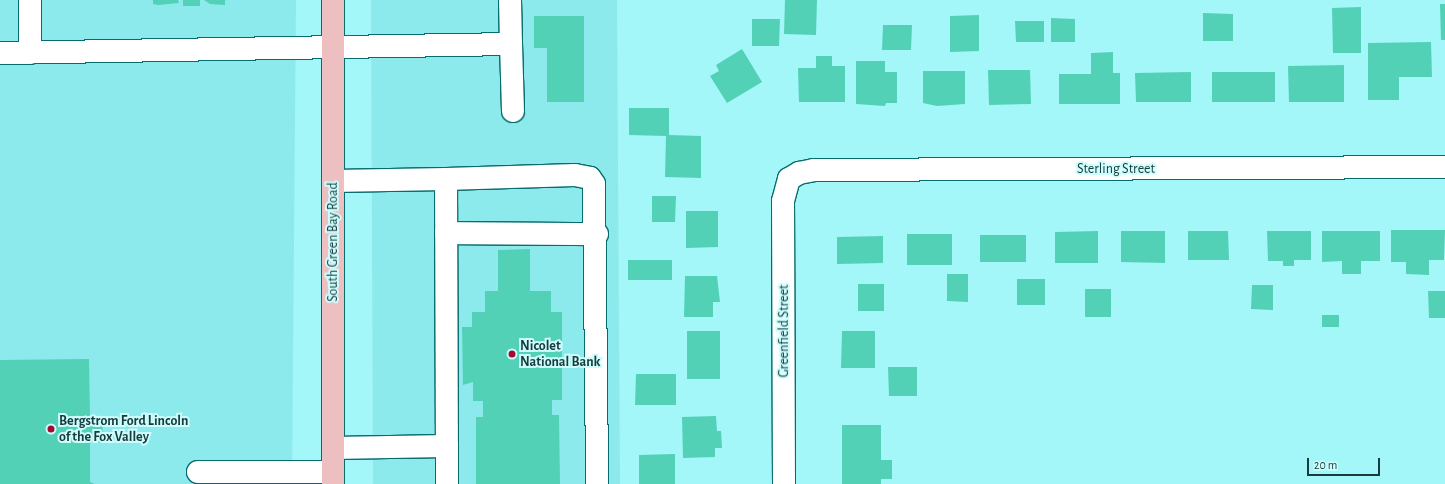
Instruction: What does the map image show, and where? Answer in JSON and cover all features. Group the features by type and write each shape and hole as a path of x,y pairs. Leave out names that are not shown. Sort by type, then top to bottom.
{"main road":[{"name":"South Green Bay Road","path":"333,0 333,478"}],"street":[{"path":"30,0 30,53"},
{"path":"510,0 513,111"},
{"path":"0,53 511,44"},
{"name":"Sterling Street","path":"789,179 814,170 1445,167"},
{"path":"334,181 575,174 590,178 597,199 597,484"},
{"path":"446,178 447,484"},
{"name":"Greenfield Street","path":"784,484 783,201 789,179"},
{"path":"446,233 597,234"},
{"path":"334,448 447,446"},
{"path":"198,472 333,478"}],"shaded area":[{"path":"0,0 296,0 292,484 0,484"},
{"path":"371,0 617,0 620,484 373,484"}],"building":[{"path":"153,0 178,0 179,3 158,5 153,4"},
{"path":"183,0 200,0 200,6 183,6"},
{"path":"204,0 225,0 225,5 210,4"},
{"path":"785,0 817,0 816,35 784,34"},
{"path":"1440,4 1445,4 1445,40 1441,40"},
{"path":"1361,7 1361,53 1333,53 1332,8"},
{"path":"1203,13 1233,14 1233,41 1203,41"},
{"path":"979,15 979,51 950,52 950,16"},
{"path":"534,16 584,16 584,102 547,102 547,48 534,48"},
{"path":"1051,18 1075,19 1075,42 1051,42"},
{"path":"752,19 780,19 779,46 752,46"},
{"path":"1015,21 1044,21 1044,42 1016,42"},
{"path":"883,25 912,25 911,50 882,50"},
{"path":"1431,42 1432,77 1399,77 1399,100 1368,100 1368,43"},
{"path":"742,49 762,82 727,103 710,76 719,71 716,65"},
{"path":"1113,52 1113,73 1120,73 1120,104 1059,104 1059,74 1091,74 1091,53"},
{"path":"816,56 832,56 832,66 845,66 845,102 799,102 798,68 816,68"},
{"path":"856,61 885,61 885,72 897,72 897,103 886,103 885,106 856,104"},
{"path":"1344,65 1344,102 1289,102 1288,66"},
{"path":"988,70 1030,70 1031,104 989,105"},
{"path":"923,71 965,71 965,104 937,106 923,103"},
{"path":"1191,72 1191,102 1136,102 1135,73"},
{"path":"1212,72 1275,72 1275,102 1212,102"},
{"path":"629,108 669,108 669,135 701,136 701,178 665,177 666,136 629,135"},
{"path":"652,196 676,196 675,222 652,222"},
{"path":"686,211 718,211 718,247 686,248"},
{"path":"1391,230 1445,230 1444,260 1429,260 1429,275 1406,274 1406,262 1391,262"},
{"path":"1098,231 1098,263 1055,263 1055,232"},
{"path":"1121,231 1165,231 1165,263 1121,262"},
{"path":"1188,231 1228,231 1229,260 1188,260"},
{"path":"1267,231 1311,231 1311,260 1294,260 1294,266 1283,266 1283,261 1268,261"},
{"path":"1322,231 1380,231 1380,261 1361,261 1361,274 1342,274 1342,261 1322,262"},
{"path":"907,234 952,234 952,265 907,265"},
{"path":"980,235 1026,235 1026,262 980,262"},
{"path":"883,236 883,263 837,264 837,237"},
{"name":"Nicolet National Bank","path":"530,249 530,291 551,291 551,312 562,312 562,400 552,400 552,415 559,415 560,484 476,484 476,417 483,417 483,401 473,401 473,382 463,385 462,327 472,327 472,312 485,312 485,291 498,291 498,250"},
{"path":"628,260 672,260 672,280 628,280"},
{"path":"947,274 968,274 968,302 947,301"},
{"path":"685,276 717,276 720,302 713,302 713,317 684,317"},
{"path":"1017,279 1045,279 1045,305 1017,305"},
{"path":"858,284 884,284 884,311 858,311"},
{"path":"1252,285 1273,285 1273,310 1251,309"},
{"path":"1085,289 1111,289 1111,317 1085,317"},
{"path":"1428,291 1445,291 1445,318 1429,318"},
{"path":"1322,315 1339,315 1339,327 1322,327"},
{"path":"687,331 720,331 720,379 687,379"},
{"path":"842,331 875,331 875,368 841,368"},
{"name":"Bergstrom Ford Lincoln of the Fox Valley","path":"89,359 90,416 102,416 103,443 90,443 90,482 95,484 0,484 0,360"},
{"path":"888,367 917,367 917,396 889,396"},
{"path":"636,374 676,374 676,405 635,405"},
{"path":"716,416 717,431 721,431 722,448 715,448 715,457 683,458 682,417"},
{"path":"842,425 881,425 881,460 892,460 892,479 881,479 881,484 842,484"},
{"path":"675,454 675,484 639,484 639,455"}],"place":[{"name":"Nicolet National Bank","path":"512,354"},
{"name":"Bergstrom Ford Lincoln of the Fox Valley","path":"51,429"}]}
